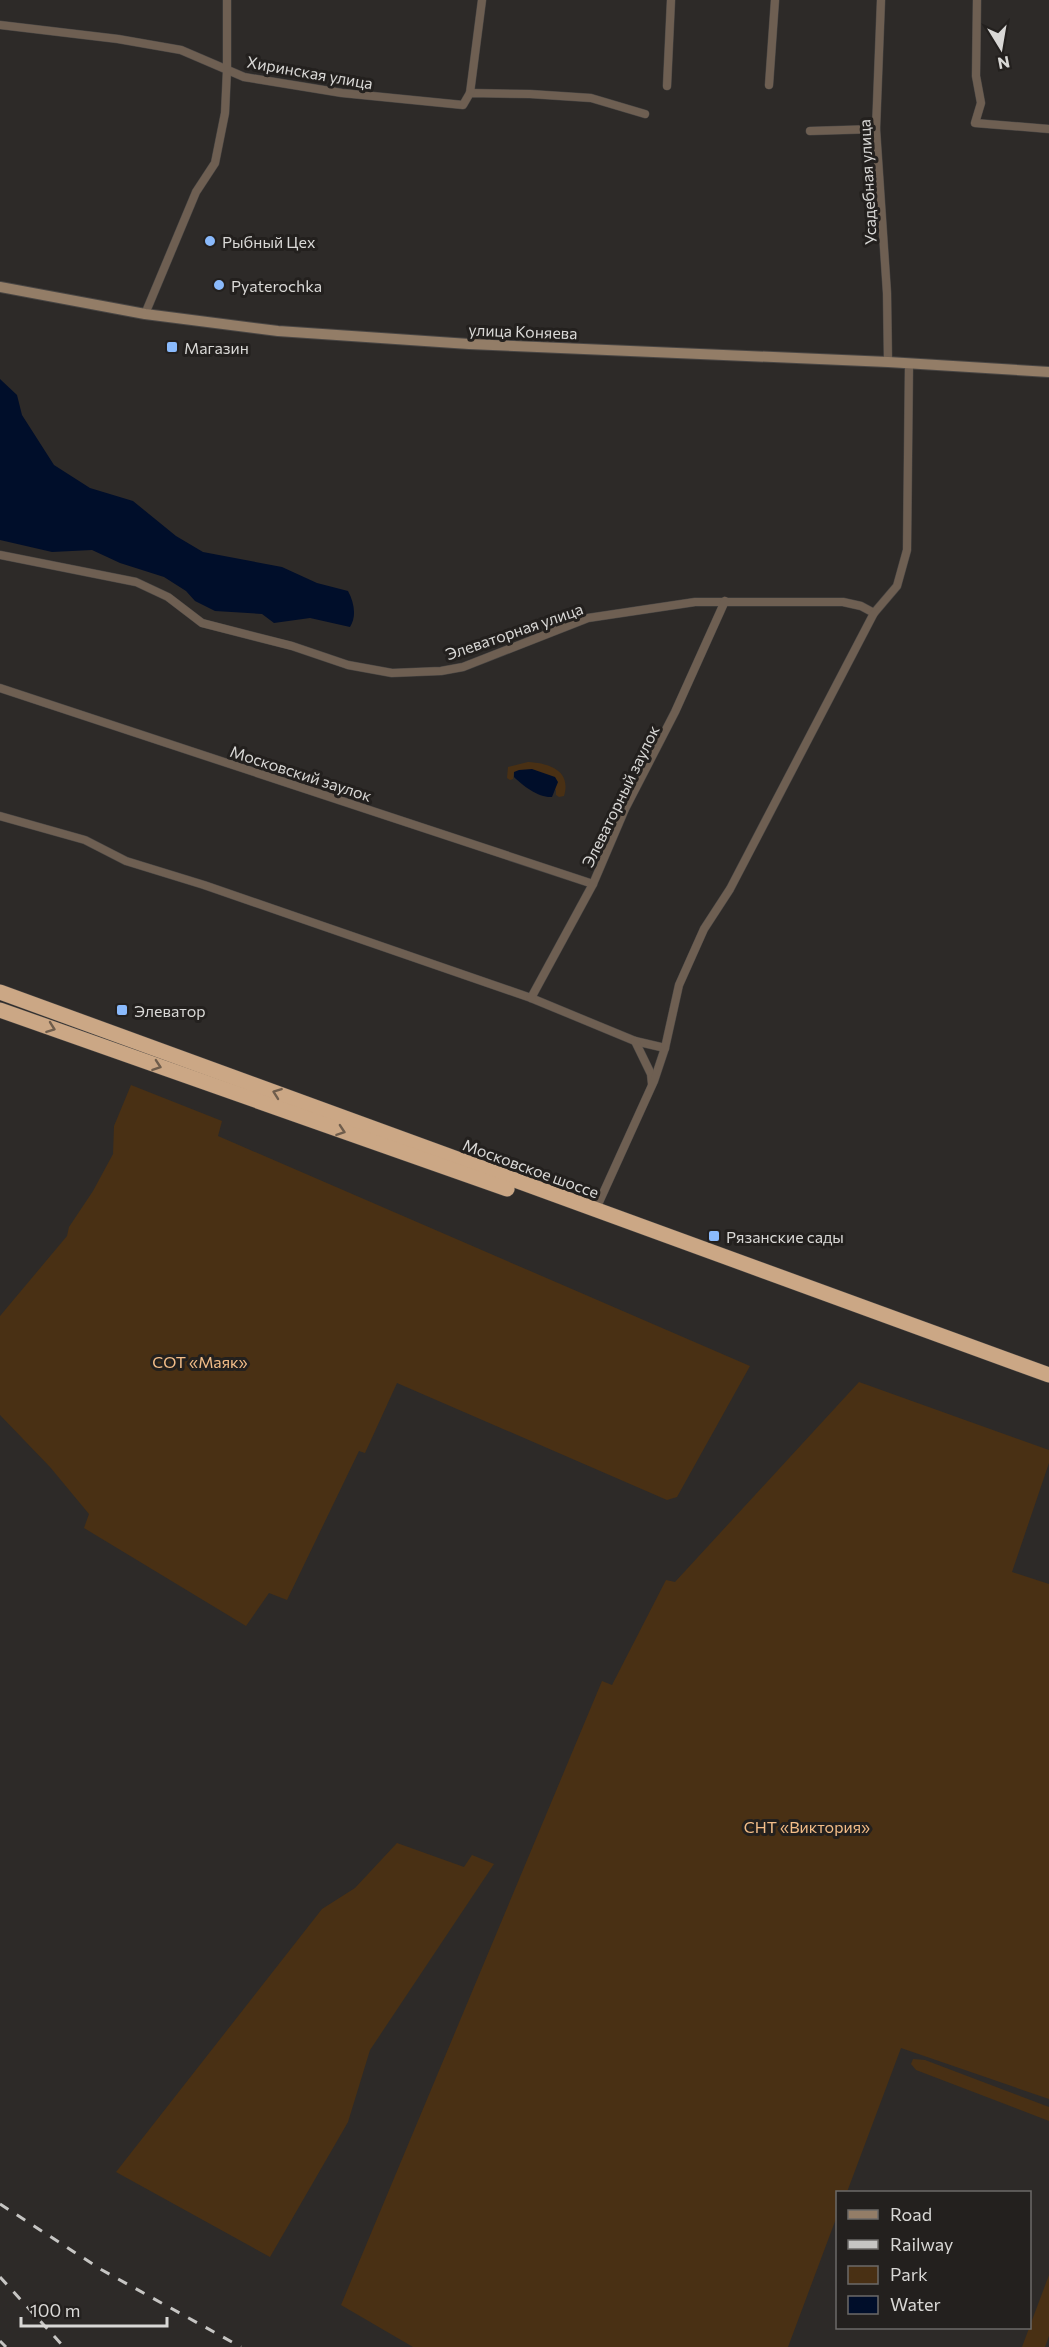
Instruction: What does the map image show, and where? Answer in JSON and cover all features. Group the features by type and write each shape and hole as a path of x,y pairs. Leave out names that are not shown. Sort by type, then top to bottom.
{"highway":[{"name":"Московское шоссе","path":"0,992 1049,1376"},
{"name":"Московское шоссе","path":"0,1010 590,1218 1049,1385"}],"street":[{"path":"144,314 196,192 216,163 225,113 227,0"},
{"path":"470,93 482,0"},
{"path":"668,86 671,0"},
{"path":"769,85 775,0"},
{"name":"Усадебная улица","path":"881,0 876,129 887,293 888,362"},
{"path":"977,0 976,76 981,103 975,123 1049,129"},
{"name":"Хиринская улица","path":"0,25 118,39 181,50 227,70 255,79 342,93 463,105 470,93 591,98 645,114"},
{"path":"810,130 876,129"},
{"name":"улица Коняева","path":"0,287 144,314 278,331 469,344 888,362 1049,372"},
{"path":"595,1211 652,1086 665,1048 679,985 704,929 730,889 874,613 897,586 907,550 909,364"},
{"name":"Элеваторная улица","path":"0,555 136,582 168,597 202,623 292,646 348,665 392,673 463,667 588,618 695,602 843,602 861,606 874,613"},
{"name":"Элеваторный заулок","path":"531,998 592,884 625,809 675,712 725,601"},
{"name":"Московский заулок","path":"0,688 592,884"},
{"path":"0,816 85,840 126,861 204,885 531,998 635,1041 665,1048"},
{"path":"635,1041 651,1074 652,1086"}],"green space":[{"path":"528,762 550,766 561,774 566,787 564,796 559,797 556,795 556,790 514,772 513,779 507,778 508,767"},
{"name":"СОТ «Маяк»","path":"131,1085 222,1121 218,1136 750,1366 677,1497 667,1500 397,1383 365,1453 359,1451 287,1600 269,1593 246,1626 84,1528 89,1514 50,1467 0,1415 0,1316 67,1236 69,1227 93,1191 113,1154 114,1126"},
{"name":"СНТ «Виктория»","path":"859,1382 1049,1450 1049,1463 1012,1572 1049,1584 1049,2099 901,2048 847,2191 836,2191 836,2219 788,2347 413,2347 341,2305 602,1681 612,1685 666,1580 675,1582"},
{"path":"397,1843 464,1867 472,1855 494,1864 370,2050 348,2122 270,2257 116,2172 322,1909 355,1888"},
{"path":"913,2059 925,2060 1049,2107 1049,2121 916,2070 911,2064"},
{"path":"1049,2275 1049,2336 1045,2347 1022,2347 1029,2329 1031,2329 1031,2323"}],"water":[{"path":"0,379 17,395 22,415 54,465 90,488 133,501 176,536 203,552 282,567 317,583 348,591 354,609 350,627 310,618 274,623 262,614 215,611 195,601 186,591 164,577 120,563 92,550 52,552 0,540"},
{"path":"532,769 555,777 558,782 552,797 527,788 514,777 514,772"}],"railway":[{"path":"0,2204 102,2270 241,2347"},
{"path":"0,2277 64,2347"},
{"path":"0,2341 6,2347"}],"place":[{"name":"Рыбный Цех","path":"210,241"},
{"name":"Pyaterochka","path":"219,285"},
{"name":"Магазин","path":"172,347"},
{"name":"Элеватор","path":"122,1010"},
{"name":"Рязанские сады","path":"714,1236"}]}
